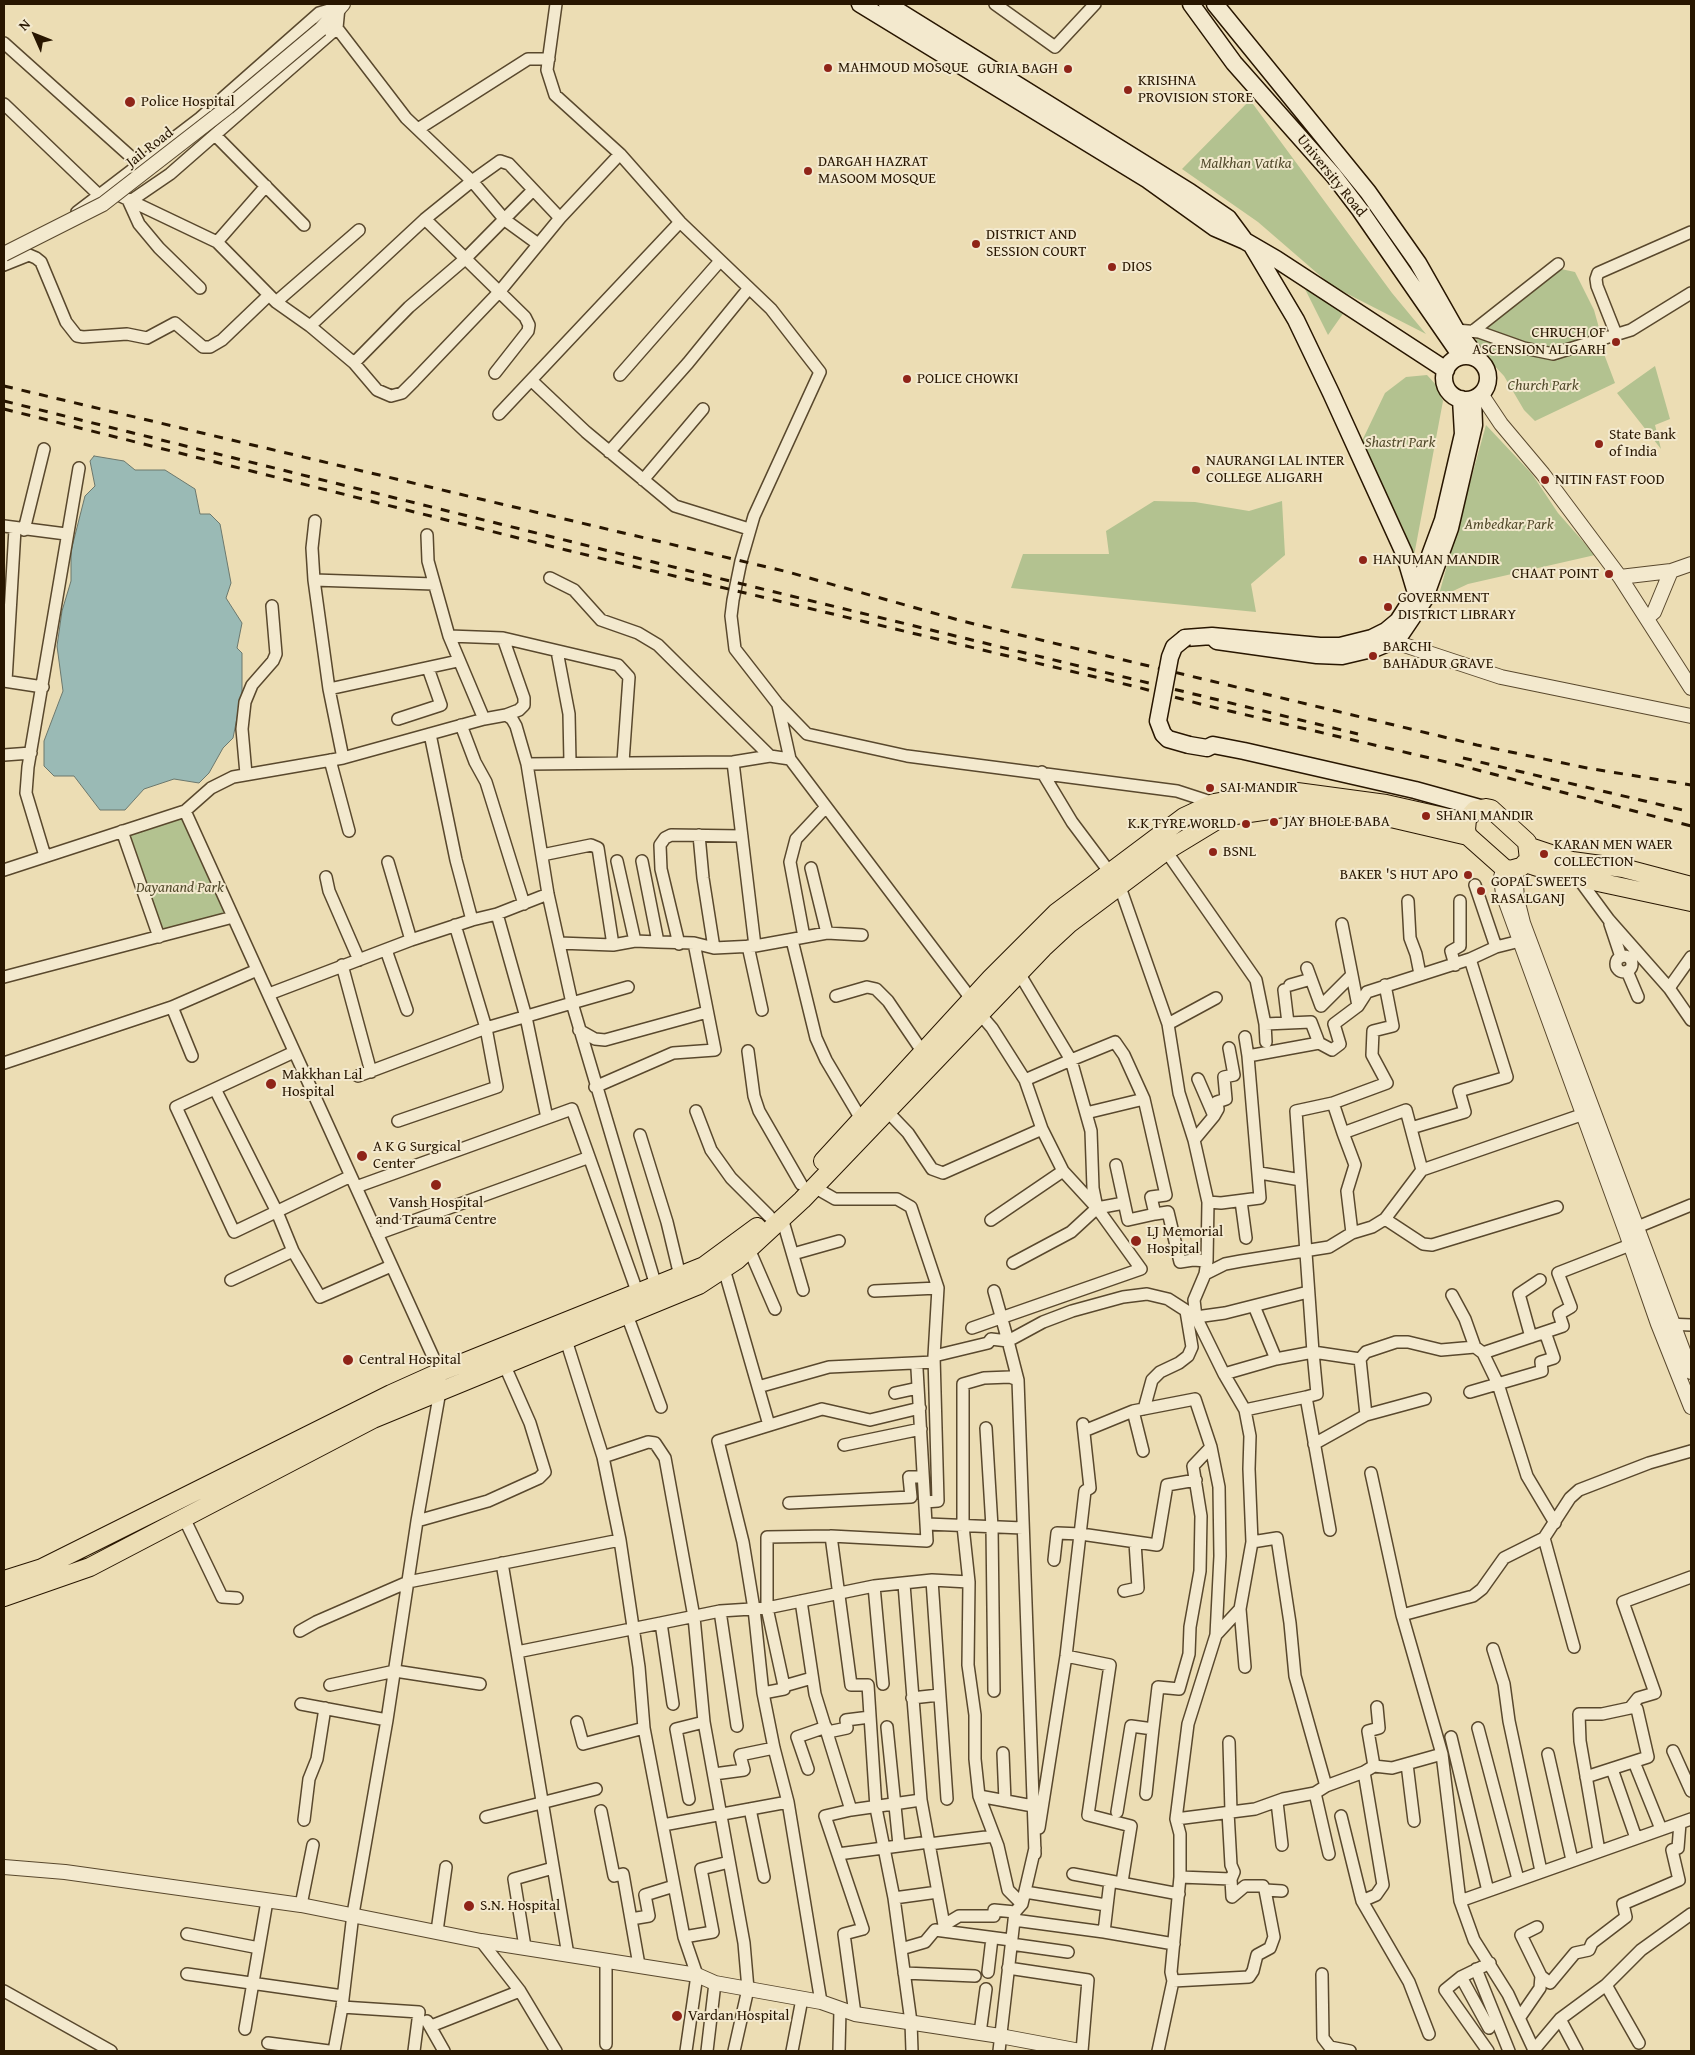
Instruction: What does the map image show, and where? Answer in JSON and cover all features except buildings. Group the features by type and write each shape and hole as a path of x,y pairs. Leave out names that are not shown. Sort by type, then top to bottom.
{"main road":[{"path":"860,4 1148,180 1215,228 1276,259 1446,370"},
{"path":"887,4 1190,192 1228,218 1248,244 1296,320 1404,553 1416,593"},
{"name":"University Road","path":"1191,4 1234,63 1334,176 1461,356"},
{"name":"University Road","path":"1215,4 1368,192 1418,263 1456,330 1478,358"},
{"path":"1468,355 1478,358 1487,367 1489,379 1486,390 1472,397 1454,397 1446,388 1443,376 1451,361 1461,356 1468,355"},
{"path":"1472,397 1443,520 1416,593 1402,616 1386,631 1354,643 1320,646 1212,636 1185,638 1174,648 1170,657 1158,721 1163,734 1168,738 1189,745 1207,748 1211,754 1471,820 1519,862 1578,878 1691,902"},
{"path":"1212,636 1217,641 1333,656 1357,653 1392,641 1400,634 1424,600 1450,528 1474,425 1472,397"},
{"path":"808,1186 861,1119 924,1054 976,1007 1019,974 1070,923 1184,817 1214,803 1258,795 1298,792 1386,804 1471,820"},
{"path":"4,1597 90,1567 373,1419 699,1285 749,1249 776,1217 888,1110 1056,913 1222,817 1290,808 1471,820 1491,809 1524,838 1519,862"},
{"path":"1519,862 1572,861 1623,868 1691,886"},
{"path":"4,1580 42,1568 382,1398 440,1372 704,1266 776,1217"}],"street":[{"path":"556,4 548,70 555,95 620,154 680,222 770,309 820,372 749,528 733,600 731,616 735,649 777,703 807,734 907,756 1177,791 1214,803"},
{"path":"995,4 1055,47 1096,4"},
{"path":"4,248 74,214 104,193 200,118 319,13 341,5 337,28 170,174 129,202"},
{"name":"Jail Road","path":"4,254 83,216 103,204 228,107 320,29 341,5"},
{"path":"337,28 406,118 472,181 505,220 538,244"},
{"name":"Jail Road","path":"4,43 140,165"},
{"path":"418,129 528,59 549,59"},
{"path":"4,104 104,193 129,202 217,242 272,299 310,326 354,363 377,390 390,396 402,393 500,291 560,218 620,154"},
{"path":"215,135 304,225"},
{"path":"310,326 425,219 500,161 509,164 560,218"},
{"path":"217,242 266,186"},
{"path":"354,363 409,307 465,259 533,190"},
{"path":"129,202 139,224 159,248 200,288"},
{"path":"425,219 520,310 529,325 521,342 495,374"},
{"path":"499,414 680,222"},
{"path":"4,265 29,255 41,262 66,322 77,336 127,334 147,338 175,324 203,347 210,347 222,340 359,230"},
{"path":"1616,334 1597,286 1596,279 1598,273 1691,232"},
{"path":"620,375 720,261"},
{"path":"1473,331 1558,264"},
{"path":"610,452 688,363 748,288"},
{"path":"1456,330 1473,331 1524,348 1553,354 1631,330 1691,293"},
{"path":"531,380 610,452 675,506 749,528"},
{"path":"1472,397 1501,424 1543,474 1620,577 1691,688"},
{"path":"643,480 704,409"},
{"path":"43,687 5,681 7,586 14,528 44,449"},
{"path":"45,856 26,793 66,534 79,468"},
{"path":"315,522 312,548 314,580 329,689 343,758"},
{"path":"14,528 66,534"},
{"path":"427,534 428,560 449,636 484,719"},
{"path":"1620,577 1671,571 1691,564"},
{"path":"1647,618 1654,612 1671,571"},
{"path":"550,578 574,590 601,620 638,633 658,644 770,756"},
{"path":"314,580 434,584"},
{"path":"246,774 242,729 245,702 252,685 273,661 276,654 272,606"},
{"path":"449,636 503,638 618,665 629,677 623,762"},
{"path":"4,870 185,811 211,788 233,777 343,758 519,710 524,705 524,698 503,638"},
{"path":"1392,641 1501,677 1691,716"},
{"path":"557,651 569,714 570,762"},
{"path":"329,689 458,661"},
{"path":"398,719 440,705 428,668"},
{"path":"777,703 790,758 826,808 860,849 992,1028 1025,1080 1042,1128 1063,1172 1098,1208 1141,1269 972,1328"},
{"path":"506,715 512,719 516,726 527,764 548,894 579,1030 656,1286"},
{"path":"461,725 475,762 486,782 524,904"},
{"path":"430,734 456,860 472,920"},
{"path":"4,755 31,753"},
{"path":"527,764 570,762 733,762 770,756 790,758"},
{"path":"330,760 349,831"},
{"path":"733,762 752,946 762,1010"},
{"path":"1042,772 1072,822 1116,880 1168,1024 1179,1093 1194,1140 1208,1202 1207,1261 1205,1274 1194,1300 1191,1314 1192,1348 1188,1356 1179,1363 1160,1372 1152,1380 1138,1410 1143,1452"},
{"path":"804,937 790,862 796,838 826,808"},
{"path":"185,811 440,1372 440,1391 417,1521 388,1720 353,1914 334,2051"},
{"path":"122,831 159,937"},
{"path":"679,944 661,869 660,845 665,838 671,835 742,836"},
{"path":"699,835 704,886 714,948"},
{"path":"542,856 591,845 598,848 613,945"},
{"path":"1166,851 1256,980 1265,1024 1266,1042"},
{"path":"618,861 635,942"},
{"path":"642,861 658,942"},
{"path":"388,862 411,940"},
{"path":"1519,862 1501,886 1584,1114 1631,1235 1675,1324 1691,1372"},
{"path":"1519,862 1517,899 1524,923 1631,1235 1658,1324 1691,1407"},
{"path":"812,868 827,933"},
{"path":"326,877 328,891 359,960"},
{"path":"1578,878 1609,920 1670,988 1691,1020"},
{"path":"1475,885 1496,947"},
{"path":"269,994 411,940 455,925 497,914 548,894"},
{"path":"1408,901 1410,938 1420,974"},
{"path":"1455,965 1451,951 1460,946 1460,901"},
{"path":"497,914 526,1017 547,1118"},
{"path":"4,977 233,917"},
{"path":"1609,920 1621,957 1627,957 1631,961 1631,967 1627,971 1638,997"},
{"path":"1342,924 1358,1006"},
{"path":"398,1121 497,1087 486,1028 455,925"},
{"path":"559,943 613,945 635,942 694,943 714,948 752,946 827,933 862,935"},
{"path":"792,940 816,1038 826,1060 861,1119"},
{"path":"1265,1024 1310,1022 1319,1043 1332,1050 1340,1044 1334,1024 1358,1006 1367,992 1420,974 1455,965 1496,947 1520,941"},
{"path":"595,1087 632,1069 673,1053 715,1050 694,943"},
{"path":"386,950 407,1010"},
{"path":"1670,988 1691,957"},
{"path":"1411,1128 1465,1112 1459,1091 1507,1077 1470,959"},
{"path":"342,965 371,1072"},
{"path":"4,1063 172,1007 257,970"},
{"path":"1019,974 1070,1060 1091,1131 1093,1188 1098,1208"},
{"path":"1288,1023 1287,988 1309,974 1321,1006 1352,975"},
{"path":"1245,1410 1317,1394 1312,1352 1307,1252 1296,1111 1333,1103 1388,1083 1372,1055 1373,1031 1393,1026 1385,985"},
{"path":"836,996 867,986 876,989 888,1001 924,1054"},
{"path":"358,1076 486,1028 628,987"},
{"path":"1168,1024 1216,998"},
{"path":"172,1007 192,1056"},
{"path":"579,1030 595,1038 605,1040 707,1012"},
{"path":"1208,1202 1241,1201 1260,1198 1260,1173 1245,1037"},
{"path":"1025,1080 1115,1042 1124,1055 1144,1098 1166,1195 1150,1197 1154,1214"},
{"path":"1248,1056 1319,1043"},
{"path":"1194,1140 1214,1116 1218,1109 1217,1102 1226,1099 1224,1077 1234,1075 1229,1048"},
{"path":"748,1051 754,1096 759,1111 808,1186 835,1199 897,1199 911,1207 938,1288 934,1359 938,1501 925,1502"},
{"path":"294,1052 176,1107 234,1232 351,1176"},
{"path":"1198,1079 1214,1116"},
{"path":"215,1089 276,1212 293,1251 320,1297 391,1266"},
{"path":"1086,1113 1144,1098"},
{"path":"1333,1103 1355,1165 1346,1192 1352,1233"},
{"path":"356,1187 572,1109 638,1294"},
{"path":"888,1110 908,1133 932,1169 943,1173 1042,1128"},
{"path":"1343,1133 1406,1110 1422,1170"},
{"path":"696,1111 716,1157 731,1178 776,1217 793,1254 803,1290"},
{"path":"1205,1274 1225,1264 1329,1247 1352,1233 1372,1227 1385,1219 1422,1170 1584,1114"},
{"path":"640,1135 667,1222 680,1276"},
{"path":"377,1234 588,1158"},
{"path":"1116,1165 1128,1220 1168,1212 1180,1262 1193,1260 1207,1261"},
{"path":"991,1220 1063,1172"},
{"path":"1260,1173 1302,1180"},
{"path":"1241,1201 1246,1238"},
{"path":"1013,1263 1071,1232 1098,1208 1124,1203"},
{"path":"1366,1415 1360,1360 1366,1352 1396,1342 1408,1342 1440,1350 1479,1350 1531,1337 1563,1326 1559,1314 1571,1306 1558,1273 1691,1206"},
{"path":"1385,1219 1423,1244 1432,1245 1557,1207"},
{"path":"793,1254 838,1241"},
{"path":"749,1249 775,1309"},
{"path":"230,1280 293,1251"},
{"path":"724,1268 769,1425"},
{"path":"1531,1337 1519,1294 1540,1280"},
{"path":"874,1291 938,1288"},
{"path":"994,1291 1018,1380 1034,1854"},
{"path":"1191,1314 1254,1306 1308,1292"},
{"path":"758,1388 829,1368 934,1359 988,1343 991,1339 1008,1341 1043,1322 1072,1311 1123,1297 1147,1294 1168,1298 1191,1314 1245,1410 1250,1436 1249,1469 1252,1542 1240,1609 1245,1667"},
{"path":"1452,1295 1498,1384 1527,1476 1555,1523"},
{"path":"1254,1306 1276,1359"},
{"path":"627,1315 661,1407"},
{"path":"1658,1324 1691,1325"},
{"path":"1470,1392 1542,1371 1541,1362 1554,1358 1545,1332"},
{"path":"566,1340 604,1457 620,1540 633,1629 644,1728 684,1937 697,1975 686,2051"},
{"path":"1224,1374 1276,1359 1312,1352 1360,1360"},
{"path":"417,1521 488,1501 539,1478 545,1472 530,1423 504,1364"},
{"path":"784,1686 767,1608 767,1536 831,1536 927,1541 917,1369"},
{"path":"1017,1912 1008,1890 994,1836 979,1796 975,1759 975,1715 968,1665 969,1582 963,1526 964,1384 984,1378 1010,1377 1018,1380"},
{"path":"895,1393 918,1388"},
{"path":"1306,1397 1330,1530"},
{"path":"1314,1444 1366,1415 1425,1398"},
{"path":"999,2051 1011,1942 1017,1912 1025,1892 1034,1854 1066,1656 1085,1491 1090,1488 1084,1428 1138,1410 1195,1400 1211,1447 1219,1497 1220,1556 1216,1635 1188,1724 1176,1819 1180,1834 1180,1877 1171,1972 1173,1981 1158,2051"},
{"path":"821,2002 788,1802 763,1694 754,1609 743,1542 718,1441 822,1409 870,1420 920,1408"},
{"path":"986,1428 992,1527 994,1691"},
{"path":"844,1445 921,1429"},
{"path":"604,1457 648,1442 655,1443 665,1458 694,1617 704,1722 744,1943 748,1989 734,2051"},
{"path":"1146,1794 1158,1687 1179,1689 1189,1654 1190,1627 1200,1571 1201,1516 1193,1466 1211,1447"},
{"path":"1402,1615 1473,1596 1482,1589 1504,1558 1544,1538 1570,1498 1579,1490 1641,1466 1691,1451"},
{"path":"1371,1473 1402,1615 1442,1754 1460,1901 1474,1940 1490,1963 1520,2018 1533,2051 1560,2019 1606,1985 1642,1950 1691,1914"},
{"path":"789,1503 911,1497 909,1477 923,1477"},
{"path":"1054,1560 1057,1533 1081,1534 1157,1545 1167,1485 1196,1480"},
{"path":"184,1518 222,1597 236,1598"},
{"path":"926,1524 1023,1528"},
{"path":"831,1536 851,1685 868,1685 876,1808 894,1898 911,2022 912,2051"},
{"path":"1252,1542 1277,1538 1295,1676 1326,1786"},
{"path":"1544,1538 1574,1647"},
{"path":"300,1631 316,1622 408,1582 620,1540"},
{"path":"1124,1591 1138,1588 1135,1542"},
{"path":"502,1563 568,1955"},
{"path":"1599,1851 1580,1741 1579,1714 1602,1714 1630,1708 1638,1698 1655,1694 1623,1602 1691,1577"},
{"path":"518,1652 720,1612 767,1608 874,1586 932,1580 969,1582"},
{"path":"932,1580 947,1799"},
{"path":"904,1584 922,1800 944,1926 959,1916 994,1916 994,1910 1017,1912 1104,1932 1174,1944"},
{"path":"874,1586 883,1684"},
{"path":"801,1601 812,1678 851,1810"},
{"path":"1216,1635 1240,1609"},
{"path":"720,1612 736,1726"},
{"path":"662,1623 673,1704"},
{"path":"1493,1649 1504,1684 1508,1721 1540,1871"},
{"path":"1066,1656 1110,1664 1088,1815 1131,1826 1116,1881 1106,1905 1104,1932"},
{"path":"330,1685 395,1670 480,1684"},
{"path":"763,1694 784,1689 784,1686 812,1678"},
{"path":"912,1698 939,1695"},
{"path":"301,1704 388,1720"},
{"path":"1362,1901 1376,1895 1383,1886 1369,1769 1368,1731 1379,1728 1378,1707"},
{"path":"304,1820 309,1779 317,1759 325,1708"},
{"path":"1586,1777 1648,1757 1637,1710"},
{"path":"808,1769 797,1737 827,1730 847,1728 846,1720 870,1717"},
{"path":"577,1722 583,1744 644,1728"},
{"path":"689,1799 676,1729 704,1722"},
{"path":"1117,1812 1131,1726 1153,1729"},
{"path":"887,1727 899,1845"},
{"path":"1478,1728 1518,1879"},
{"path":"1451,1737 1488,1891"},
{"path":"1173,1981 1249,1977 1258,1955 1270,1948 1274,1938 1263,1886 1245,1886 1232,1897 1231,1879 1234,1872 1231,1865 1229,1742"},
{"path":"714,1774 744,1770 740,1755 774,1748"},
{"path":"1673,1751 1691,1791"},
{"path":"1003,1753 1005,1801"},
{"path":"1176,1819 1255,1809 1315,1793 1326,1786 1369,1769 1392,1768 1442,1754"},
{"path":"1548,1754 1572,1860"},
{"path":"1634,1762 1662,1829"},
{"path":"1407,1764 1414,1821"},
{"path":"1612,1769 1636,1838"},
{"path":"486,1816 596,1789"},
{"path":"1315,1793 1329,1854"},
{"path":"979,1796 1033,1806"},
{"path":"855,2014 844,1934 863,1929 825,1816 851,1810 876,1808 922,1800"},
{"path":"663,1825 788,1802"},
{"path":"1277,1802 1282,1845"},
{"path":"750,1809 764,1877"},
{"path":"601,1811 614,1876 623,1874 639,1964"},
{"path":"1341,1816 1362,1901 1409,1982 1429,2034"},
{"path":"1460,1901 1540,1871 1686,1821"},
{"path":"1538,1927 1521,1935 1542,1976 1550,1983 1563,1971 1568,1959 1576,1953 1589,1950 1592,1943 1626,1917 1623,1904 1679,1880 1672,1850 1678,1848 1686,1821"},
{"path":"838,1854 884,1846 994,1836"},
{"path":"301,1904 313,1845"},
{"path":"684,1937 712,1932 701,1869 730,1862"},
{"path":"4,1866 65,1872 267,1901 301,1904 437,1930 481,1941 639,1964 697,1975 715,1983 821,2002 855,2014 1000,2036 1081,2051 1088,1980 1008,1968"},
{"path":"437,1930 446,1867"},
{"path":"525,1947 514,1878 553,1868"},
{"path":"1073,1874 1179,1894"},
{"path":"1180,1877 1231,1879"},
{"path":"631,1919 649,1916 645,1895 674,1886"},
{"path":"1265,1890 1282,1891"},
{"path":"894,1898 938,1892"},
{"path":"1025,1892 1106,1905"},
{"path":"244,2028 267,1901"},
{"path":"901,1949 925,1942 935,1930 1068,1952"},
{"path":"187,1934 259,1948"},
{"path":"988,1972 992,1938"},
{"path":"481,1941 520,1991 556,2051"},
{"path":"606,1960 606,2044"},
{"path":"1488,2051 1445,1990 1461,1977 1490,1963"},
{"path":"1476,1969 1509,2051"},
{"path":"904,1972 975,1976"},
{"path":"187,1974 251,1984 342,2002 419,2012 431,2026 444,2051"},
{"path":"1322,1974 1323,2038 1330,2047 1350,2051"},
{"path":"1520,2018 1540,1988 1542,1976"},
{"path":"1461,1977 1489,2028"},
{"path":"708,2051 715,1983"},
{"path":"1606,1985 1639,2043"},
{"path":"980,2033 986,1989"},
{"path":"431,2026 520,1991"},
{"path":"4,1992 110,2051"},
{"path":"792,2051 802,1999"},
{"path":"839,2051 840,2010"},
{"path":"414,2051 419,2012"},
{"path":"1560,2019 1577,2051"},
{"path":"268,2043 329,2051"}],"green space":[{"name":"Malkhan Vatika","path":"1250,100 1392,293 1426,334 1332,286 1258,222 1182,169"},
{"path":"1561,269 1575,272 1594,310 1601,335 1552,349 1487,332 1486,327"},
{"path":"1303,285 1347,308 1328,335"},
{"name":"Church Park","path":"1477,337 1552,359 1601,346 1615,383 1535,421 1524,410 1504,376 1475,345"},
{"path":"1655,366 1670,419 1655,425 1661,449 1617,393"},
{"name":"Shastri Park","path":"1427,375 1437,386 1443,401 1413,561 1404,530 1361,443 1385,393 1406,377"},
{"name":"Ambedkar Park","path":"1486,425 1532,474 1558,513 1595,555 1468,584 1438,598"},
{"path":"1154,501 1195,502 1249,511 1282,501 1285,555 1251,584 1256,612 1011,588 1023,554 1109,554 1106,531"},
{"name":"Dayanand Park","path":"183,816 228,914 161,933 126,834"}],"water":[{"path":"94,456 124,461 135,470 165,470 195,489 200,514 210,514 220,524 231,583 226,598 242,623 237,648 242,653 242,693 233,738 223,748 209,773 199,783 174,779 144,789 125,810 100,810 74,776 54,776 44,766 44,741 63,691 57,646 62,611 71,581 71,551 85,496 95,486 90,461"}],"railway":[{"path":"4,386 788,572 962,621 1477,745 1587,768 1691,785"},
{"path":"4,401 1358,734"},
{"path":"4,409 566,550 1451,763 1691,826"},
{"path":"1463,758 1691,812"}],"place":[{"name":"MAHMOUD MOSQUE","path":"828,68"},
{"name":"GURIA BAGH","path":"1068,69"},
{"name":"KRISHNA PROVISION STORE","path":"1128,90"},
{"name":"Police Hospital","path":"130,102"},
{"name":"DARGAH HAZRAT MASOOM MOSQUE","path":"808,171"},
{"name":"DISTRICT AND SESSION COURT","path":"976,244"},
{"name":"DIOS","path":"1112,267"},
{"name":"CHRUCH OF ASCENSION ALIGARH","path":"1616,342"},
{"name":"POLICE CHOWKI","path":"907,379"},
{"name":"State Bank of India","path":"1599,444"},
{"name":"NAURANGI LAL INTER COLLEGE ALIGARH","path":"1196,470"},
{"name":"NITIN FAST FOOD","path":"1545,480"},
{"name":"HANUMAN MANDIR","path":"1363,560"},
{"name":"CHAAT POINT","path":"1609,574"},
{"name":"GOVERNMENT DISTRICT LIBRARY","path":"1388,607"},
{"name":"BARCHI BAHADUR GRAVE","path":"1373,656"},
{"name":"SAI MANDIR","path":"1210,788"},
{"name":"SHANI MANDIR","path":"1426,816"},
{"name":"JAY BHOLE BABA","path":"1274,822"},
{"name":"K.K TYRE WORLD","path":"1246,824"},
{"name":"BSNL","path":"1213,852"},
{"name":"KARAN MEN WAER COLLECTION","path":"1544,854"},
{"name":"BAKER 'S HUT APO","path":"1468,875"},
{"name":"GOPAL SWEETS RASALGANJ","path":"1481,891"},
{"name":"Makkhan Lal Hospital","path":"271,1084"},
{"name":"A K G Surgical Center","path":"362,1156"},
{"name":"Vansh Hospital and Trauma Centre","path":"436,1185"},
{"name":"LJ Memorial Hospital","path":"1136,1241"},
{"name":"Central Hospital","path":"348,1360"},
{"name":"S.N. Hospital","path":"469,1906"},
{"name":"Vardan Hospital","path":"677,2016"}]}
